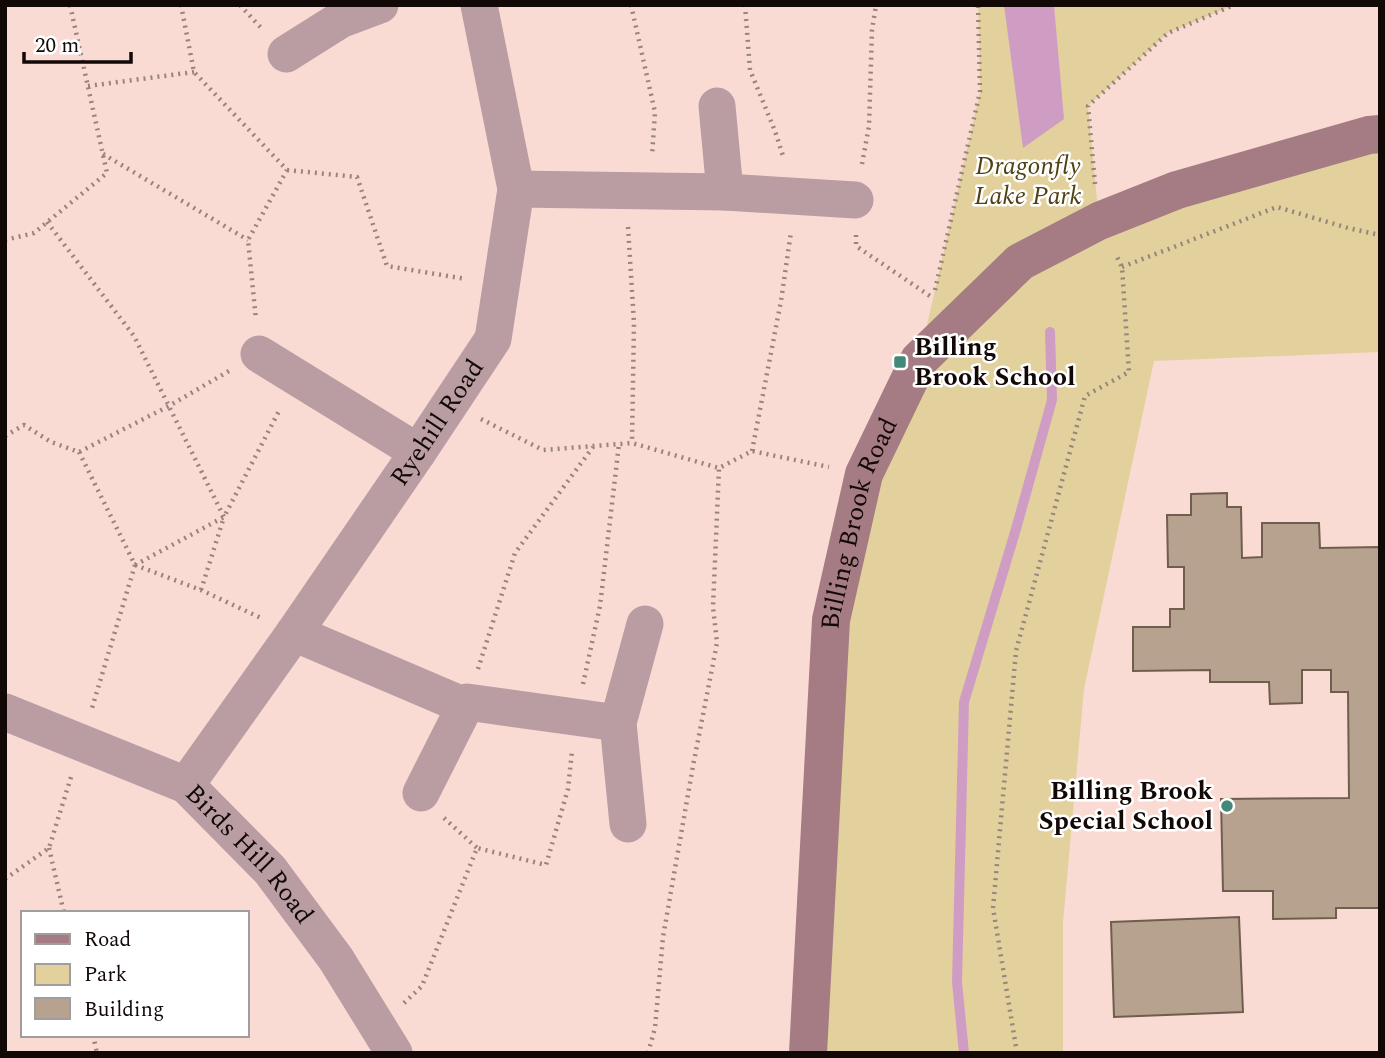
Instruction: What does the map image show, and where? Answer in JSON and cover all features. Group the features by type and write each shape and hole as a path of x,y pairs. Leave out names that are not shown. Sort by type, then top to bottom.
{"street":[{"path":"286,54 340,20 380,5"},
{"name":"Ryehill Road","path":"186,785 294,633 494,339 516,189 479,5"},
{"path":"717,106 725,192"},
{"name":"Billing Brook Road","path":"808,1053 831,620 864,474 919,360 1020,262 1099,221 1177,190 1380,134"},
{"path":"516,189 725,192 855,200"},
{"path":"258,354 418,452"},
{"path":"628,824 618,723 645,624"},
{"path":"294,633 466,704 618,723"},
{"path":"421,793 466,704"},
{"name":"Birds Hill Road","path":"5,712 186,785 270,870 336,959 386,1041"}],"path":[{"path":"5,240 34,233 107,173 71,5"},
{"path":"181,5 194,72 287,170 357,177 387,265 501,285"},
{"path":"631,5 654,112 638,191 632,443"},
{"path":"933,298 980,92 978,5"},
{"path":"1017,1053 992,908 1016,651 1085,396 1129,372 1122,267 1099,221 1088,106 1168,33 1234,5"},
{"path":"88,86 194,72"},
{"path":"103,155 248,240"},
{"path":"79,452 169,406 258,354 248,240 287,170"},
{"path":"1122,267 1277,206 1380,235"},
{"path":"47,222 134,336 224,517"},
{"path":"201,590 224,517 296,377"},
{"path":"450,404 544,450 632,443 719,468 752,451 864,474"},
{"path":"5,436 24,425 51,442 79,452 135,565 201,590 294,633"},
{"path":"386,1041 422,986 477,848 546,865 568,789 576,716 600,606 619,444"},
{"path":"466,704 516,553 593,446"},
{"path":"648,1053 655,1028 663,937 718,643 713,607 719,468"},
{"path":"64,911 49,848 135,565 224,517"},
{"path":"5,879 49,848"}],"green space":[{"name":"Dragonfly Lake Park","path":"978,5 1234,5 1168,33 1088,106 1099,220 1380,134 1380,352 1154,361 1084,689 1063,923 1063,1053 808,1053 831,620 919,360 980,92"}],"shaded area":[{"path":"1004,5 1054,5 1064,119 1023,148"}],"building":[{"path":"1227,493 1227,507 1241,507 1242,558 1262,557 1262,523 1319,523 1320,548 1380,547 1380,908 1336,908 1336,918 1273,919 1273,891 1223,891 1221,799 1349,798 1348,692 1331,692 1331,670 1302,670 1302,703 1270,704 1269,682 1210,682 1210,670 1133,671 1133,627 1170,627 1170,609 1184,609 1184,567 1168,567 1167,515 1191,515 1191,494"},
{"path":"1239,917 1243,1012 1114,1017 1111,922"}],"waterway":[{"path":"964,1053 957,982 964,702 1052,400 1050,332"}],"place":[{"name":"Billing Brook School","path":"900,362"},
{"name":"Billing Brook Special School","path":"1227,806"}]}
